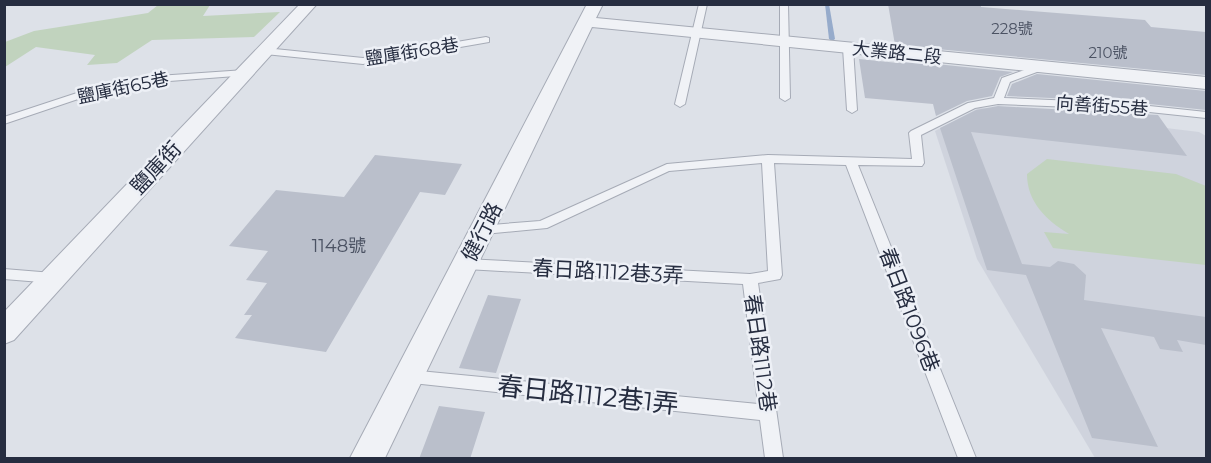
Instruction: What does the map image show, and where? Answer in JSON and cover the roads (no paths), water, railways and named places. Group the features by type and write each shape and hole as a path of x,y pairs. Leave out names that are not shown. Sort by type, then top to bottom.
{"street":[{"name":"鹽庫街","path":"4,332 309,4"},
{"name":"大業路二段","path":"592,13 697,33 1206,83"},
{"name":"健行路","path":"367,459 592,13"}],"lane":[{"path":"680,104 704,4"},
{"path":"784,4 785,98"},
{"name":"鹽庫街68巷","path":"265,51 363,61 486,40"},
{"path":"838,47 852,110"},
{"path":"998,101 1006,80 1041,67"},
{"name":"鹽庫街65巷","path":"4,121 84,94 142,80 245,73"},
{"name":"向善街55巷","path":"850,162 918,163 915,133 972,105 998,101 1120,106 1206,115"},
{"path":"484,229 542,225 667,168 768,159 850,162"},
{"name":"春日路1112巷","path":"768,159 775,274 750,279 774,459"},
{"name":"春日路1096巷","path":"850,162 966,459"},
{"name":"春日路1112巷3弄","path":"466,264 750,279"},
{"path":"4,274 53,278"},
{"name":"春日路1112巷1弄","path":"409,377 768,413"}],"waterway":[{"path":"827,4 832,39"}]}
